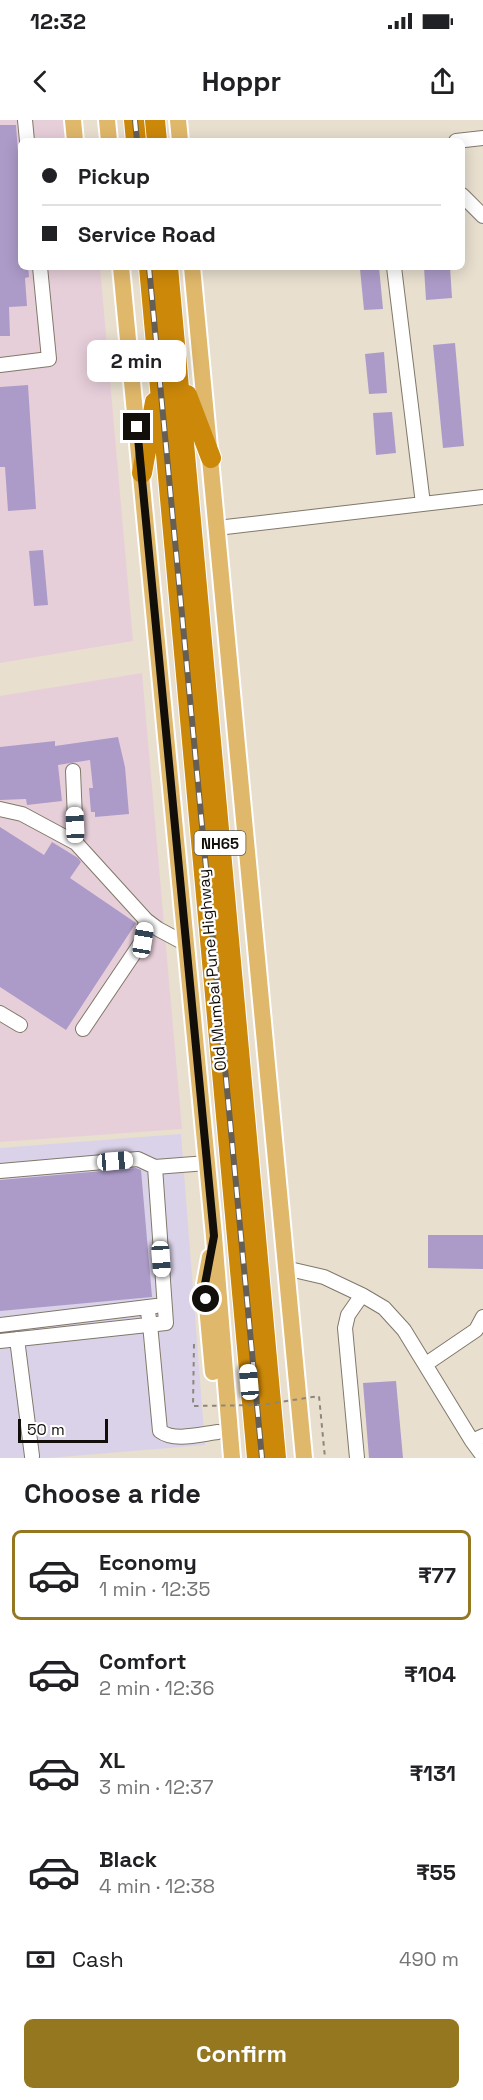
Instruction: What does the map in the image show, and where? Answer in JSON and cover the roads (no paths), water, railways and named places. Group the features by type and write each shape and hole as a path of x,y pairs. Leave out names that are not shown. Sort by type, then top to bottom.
{"highway":[{"name":"Old Mumbai Pune Highway","path":"150,270 169,375 276,1458"},
{"name":"Old Mumbai Pune Highway","path":"168,270 169,375 257,1458"},
{"path":"142,473 169,375"},
{"path":"169,375 211,458"}],"main road":[{"path":"72,120 75,138"},
{"path":"107,120 109,138"},
{"path":"178,120 180,138"},
{"path":"121,270 214,1236 232,1458"},
{"path":"192,270 304,1458"},
{"path":"214,1236 205,1284 220,1458"}],"street":[{"path":"25,120 27,138"},
{"path":"465,140 483,138"},
{"path":"465,198 483,216"},
{"path":"0,365 49,359 40,270"},
{"path":"394,270 423,504"},
{"path":"217,528 483,497"},
{"path":"73,771 76,843"},
{"path":"0,809 22,814 76,843 146,920 186,944"},
{"path":"83,1029 143,940 146,920"},
{"path":"0,1013 20,1025"},
{"path":"0,1171 138,1159 155,1167 207,1163"},
{"path":"0,1341 166,1323 155,1167"},
{"path":"285,1268 324,1277 384,1308 404,1329 478,1439 483,1456"},
{"path":"357,1458 345,1328 348,1315 362,1295"},
{"path":"0,1325 164,1305"},
{"path":"147,1307 160,1431 166,1436 218,1432"},
{"path":"426,1364 481,1326"},
{"path":"17,1339 32,1456"}],"railway":[{"path":"135,120 137,138"},
{"path":"149,270 262,1458"}]}
